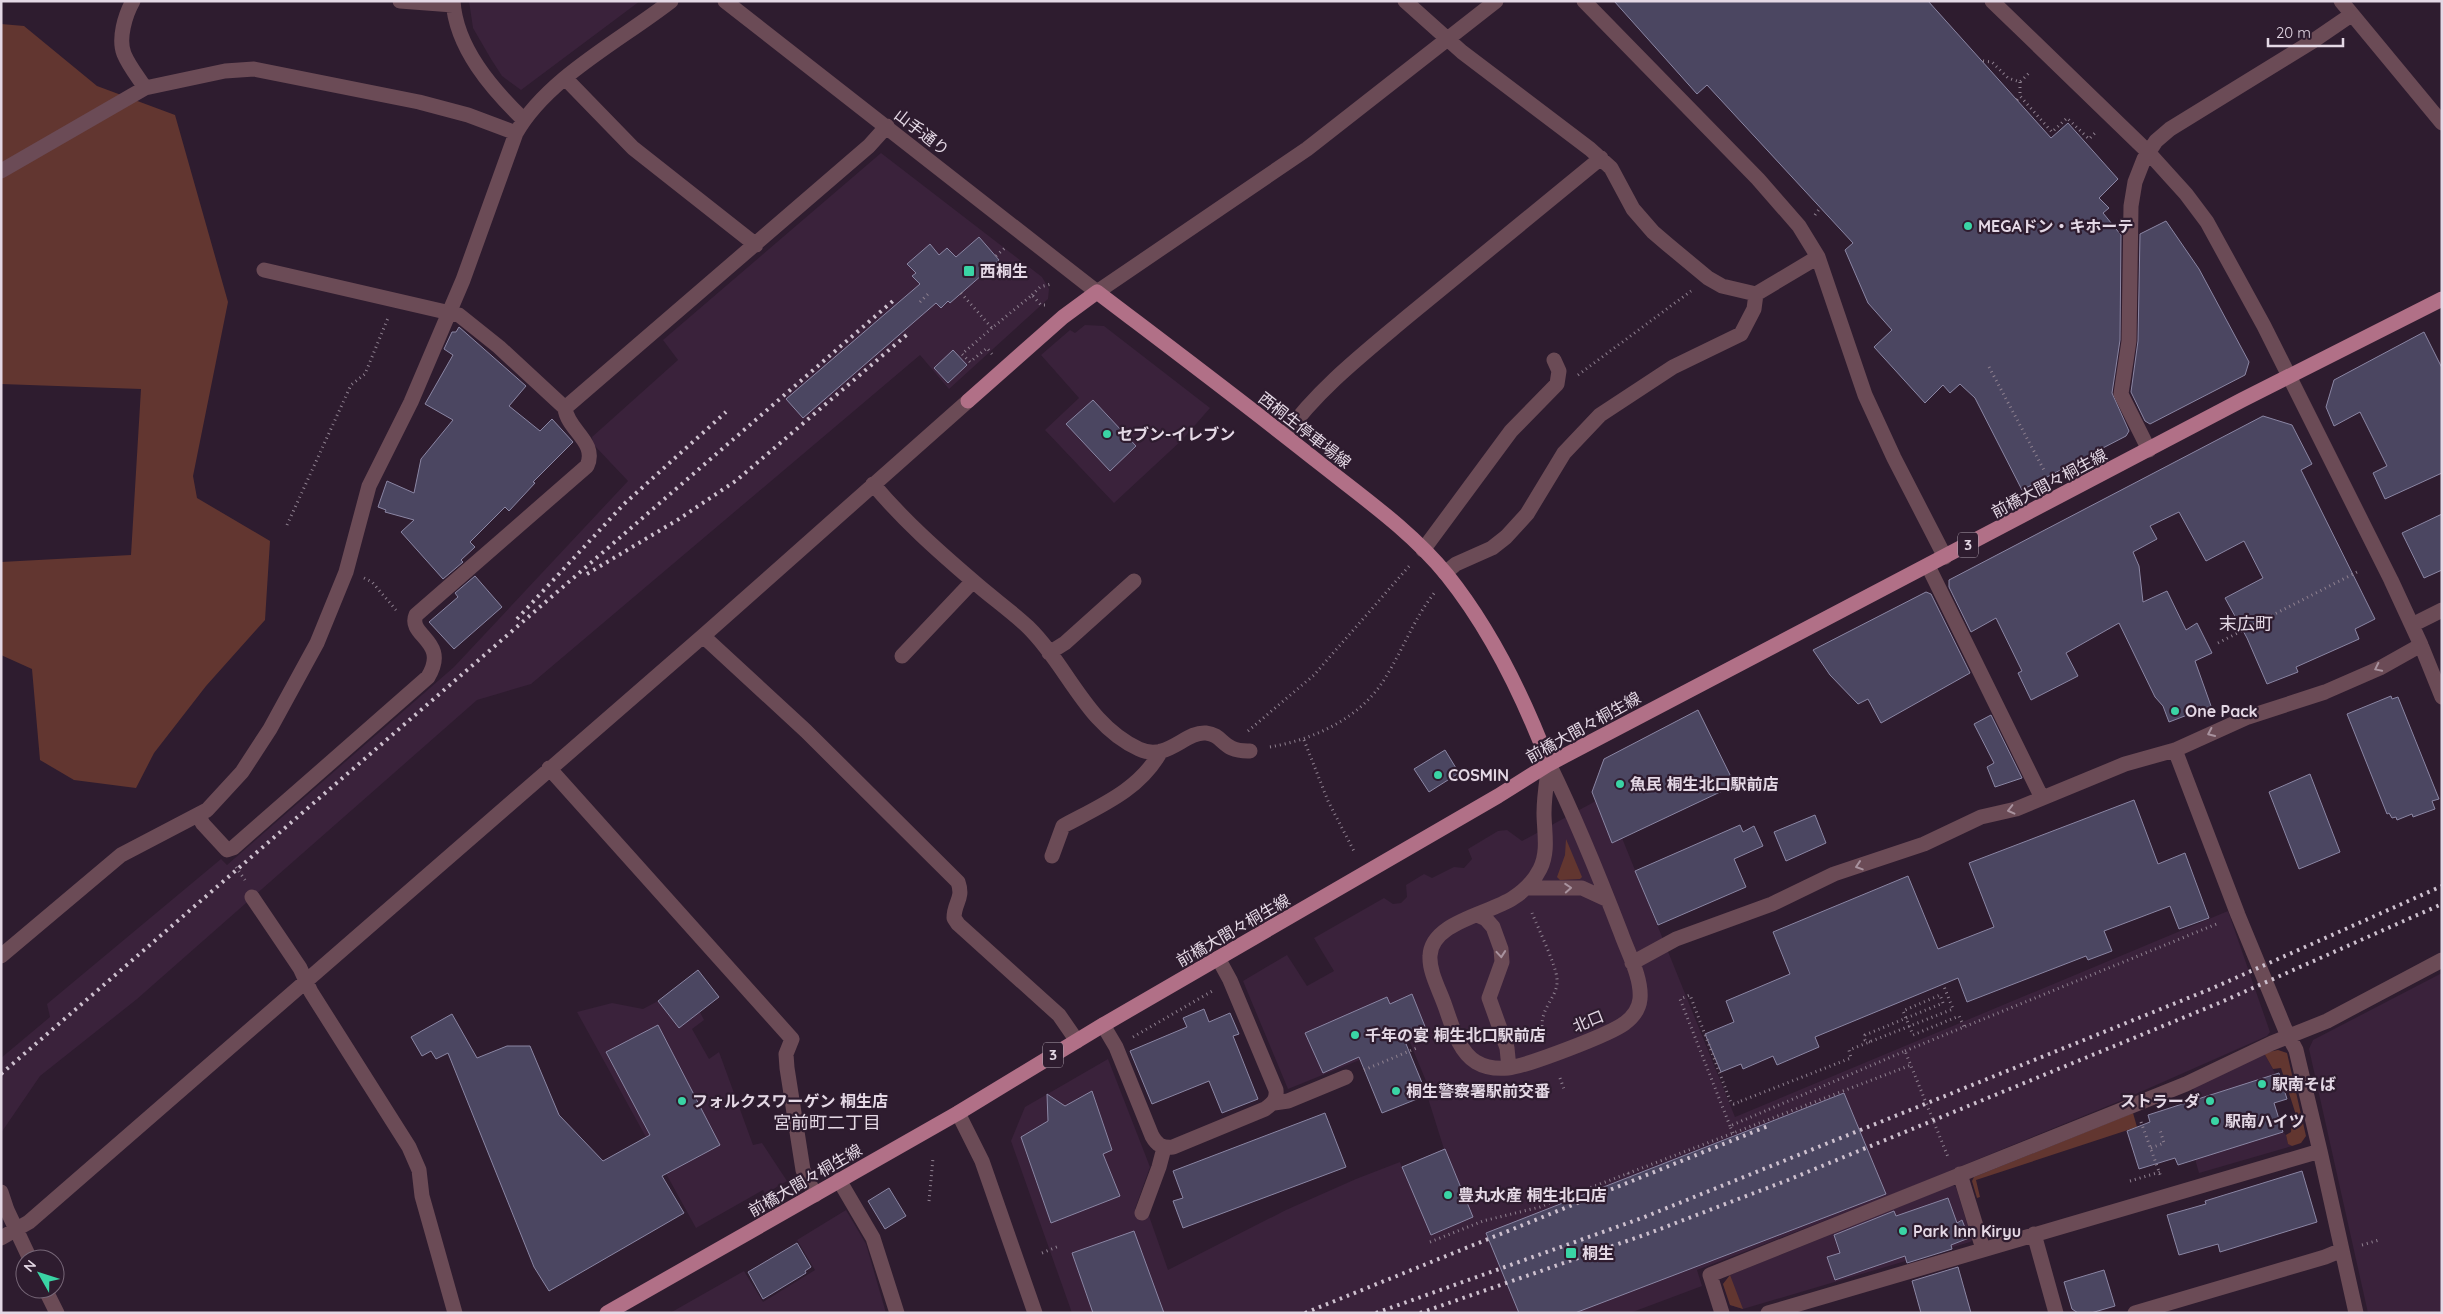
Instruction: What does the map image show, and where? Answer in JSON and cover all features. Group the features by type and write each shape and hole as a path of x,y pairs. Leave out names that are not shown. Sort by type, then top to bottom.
{"main road":[{"path":"968,401 1063,317 1097,292"},
{"name":"西桐生停車場線","path":"1097,292 1285,435 1394,522 1423,550 1445,573 1474,612 1517,688 1549,764"},
{"name":"前橋大間々桐生線","path":"607,1313 958,1112 1549,764 2442,299"}],"street":[{"path":"133,1 126,15 122,43 124,54 144,88"},
{"path":"400,1 453,3 463,41 484,76 520,127"},
{"path":"1,956 122,855 198,815 217,802 232,784 270,729 317,643 346,572 369,486 412,402 479,239 520,127 542,100 565,78 671,1"},
{"name":"山手通り","path":"725,1 1097,292"},
{"path":"1405,1 1448,40 1601,158 1611,168 1633,209 1653,232 1708,278 1722,286 1756,294 1818,257"},
{"path":"1097,292 1307,150 1496,1"},
{"path":"1584,1 1758,179 1800,226 1818,257 1865,395 1894,458 1945,557"},
{"path":"1992,1 2148,152 2186,194 2211,229 2242,284 2412,625 2442,697"},
{"path":"2341,1 2442,123"},
{"path":"2149,450 2121,394 2130,320 2130,206 2135,182 2148,152 2170,128 2313,41 2351,15"},
{"path":"1,171 144,88 218,72 254,70 427,104 520,127"},
{"path":"565,78 633,148 756,245"},
{"path":"565,408 756,245 869,146 887,126"},
{"path":"1285,435 1309,404 1357,358 1470,263 1601,158"},
{"path":"198,815 203,824 226,850 238,845 428,677 433,669 432,644 414,627 413,621 416,615 587,466 591,457 589,447 566,418 565,408 499,346 459,315 264,270"},
{"path":"1445,573 1456,564 1492,548 1506,537 1527,514 1564,453 1600,415 1673,368 1741,334 1754,309 1756,294"},
{"path":"1423,550 1511,431 1557,384 1559,371 1554,360"},
{"path":"1,1238 29,1222 703,636 968,401"},
{"path":"873,484 910,524 1029,628 1094,716 1136,748 1152,753 1205,733 1216,736 1228,748 1236,751 1250,751"},
{"path":"1928,566 2042,798"},
{"path":"902,656 973,581"},
{"path":"1049,653 1065,643 1134,581"},
{"path":"2412,625 2442,610"},
{"path":"703,636 806,731 958,882 961,897 954,918 958,924 1059,1015 1077,1041"},
{"path":"1632,963 1676,940 1772,904 1834,874 1924,844 1981,817 2016,810 2125,764 2175,750 2248,717 2350,682 2421,645"},
{"path":"2175,750 2238,915 2296,1050 2356,1313"},
{"path":"1052,856 1063,826 1124,793 1144,776 1161,751"},
{"name":"北口","path":"1549,764 1567,801 1608,900 1632,963 1640,990 1640,999 1637,1009 1628,1021 1608,1032 1525,1065 1509,1068 1486,1066 1472,1059 1454,1030 1430,964 1430,949 1438,935 1451,926 1506,902 1526,888 1542,866 1545,851 1544,814 1549,764"},
{"path":"549,768 792,1039 786,1054 787,1068 802,1170 815,1195"},
{"path":"1526,888 1582,888 1608,900"},
{"path":"252,897 306,980 311,992 409,1147 419,1170 422,1196 456,1313"},
{"path":"1477,916 1486,919 1493,927 1501,949 1502,962 1489,998 1507,1048 1509,1068"},
{"path":"1218,958 1230,980 1276,1090 1277,1097 1274,1103"},
{"path":"1722,1313 1710,1275 2186,1084 2327,1021 2442,960"},
{"path":"1103,1025 1116,1047 1152,1136 1156,1143 1164,1148 1181,1144 1265,1109 1274,1103 1288,1101 1346,1077"},
{"path":"958,1112 982,1161 1035,1313"},
{"path":"1142,1213 1164,1148"},
{"path":"1768,1313 2167,1194 2320,1151"},
{"path":"1960,1174 1983,1249"},
{"path":"839,1180 874,1238 897,1313"},
{"path":"1,1192 25,1249"},
{"path":"2034,1234 2056,1313"},
{"path":"2135,1313 2325,1258 2342,1250"},
{"path":"50,1299 57,1313"}],"path":[{"path":"1983,61 1992,62 2008,78 2020,82"},
{"path":"2030,72 2020,82 2020,96 2052,132 2067,118 2089,139 2095,133"},
{"path":"2016,100 2020,96"},
{"path":"996,256 1008,245"},
{"path":"1557,384 1576,376 1708,278"},
{"path":"992,354 987,348 970,362 962,354 1040,287 1051,284"},
{"path":"961,293 992,328"},
{"path":"920,302 928,294"},
{"path":"1032,295 1041,305"},
{"path":"287,525 351,385 365,374 386,320 402,302"},
{"path":"1989,367 2045,472"},
{"path":"1228,748 1314,675 1411,563"},
{"path":"2218,643 2359,571"},
{"path":"346,572 372,582 400,614 413,621"},
{"path":"1250,751 1304,740 1317,735 1346,718 1374,692 1386,677 1419,616 1435,592"},
{"path":"1304,740 1328,801 1356,853"},
{"path":"226,850 252,897"},
{"path":"1532,913 1557,979 1556,991 1544,1013 1541,1029 1545,1042"},
{"path":"1730,1126 1905,1051 2238,915"},
{"path":"1733,1133 1680,999 1690,995 1731,1103 1734,1104 1851,1058 1848,1050 1953,1009 1943,984"},
{"path":"1128,1040 1219,986"},
{"path":"1870,1042 1865,1040 1865,1035 1943,1003 1940,996 1903,1011 1913,1035 1959,1016 1964,1027"},
{"path":"1346,1077 1419,1046"},
{"path":"1905,1051 1950,1160"},
{"path":"1430,1242 1483,1221 1540,1207 1911,1065"},
{"path":"1560,1078 1564,1088"},
{"path":"2135,1104 2167,1194"},
{"path":"2151,1148 2164,1144 2160,1130"},
{"path":"929,1201 933,1158"},
{"path":"2130,1181 2160,1172"},
{"path":"1628,1173 1630,1178"},
{"path":"1042,1253 1059,1246"}],"shaded area":[{"path":"469,1 640,1 521,90 502,76 491,59 473,28"},
{"path":"1,24 24,26 97,86 175,115 228,302 193,476 197,498 270,541 265,620 206,686 154,753 136,788 74,780 40,760 32,669 1,655 1,562 131,555 141,389 1,384"},
{"path":"881,153 1042,277 1049,289 1048,299 949,389 920,355 531,684 477,700 137,999 40,1076 1,1133 1,1058 50,1017 47,1004 221,859 227,865 454,667 628,481 593,444 592,437 678,360 663,340"},
{"path":"1085,325 1104,326 1210,408 1182,440 1114,503 1045,430 1079,398 1041,355 1070,330 1075,333"},
{"path":"1605,796 1735,1117 2228,911 2270,1032 2267,1036 2120,1101 1891,1195 1697,1270 1702,1286 1630,1313 1072,1313 1011,1141 1025,1107 1108,1059 1150,1167 1135,1209 1149,1216 1168,1270 1286,1210 1356,1179 1400,1162 1402,1167 1444,1149 1427,1095 1431,1093 1409,1040 1288,1089 1243,981 1287,955 1307,986 1334,971 1314,938 1384,898 1393,904 1401,903 1407,897 1406,885 1424,874 1432,878 1454,867 1464,868 1472,859 1468,849 1498,831 1507,830 1522,841"},
{"path":"1566,839 1582,877 1580,879 1560,880 1557,877 1565,855"},
{"name":"フォルクスワーゲン 桐生店","path":"698,970 719,997 700,1012 704,1020 692,1029 709,1059 719,1052 753,1145 762,1143 787,1181 765,1194 763,1190 696,1228 577,1012 612,1003 643,1009 658,1001"},
{"path":"2442,973 2442,1313 2368,1313 2309,1049 2313,1040"},
{"path":"2278,1050 2287,1053 2306,1136 2301,1143 2292,1146 2288,1144 2286,1135 2291,1132 2292,1121 2296,1115 2281,1068 2273,1069 2264,1053"},
{"path":"2264,1053 2276,1075 2197,1099 2192,1086"},
{"path":"2133,1113 2137,1127 1976,1180 1980,1197 1977,1198 1972,1181 1974,1177"},
{"path":"2283,1132 2286,1135 2288,1144 2292,1146 2199,1173 2195,1159"},
{"path":"1953,1185 1956,1187 1972,1240 1970,1242 1743,1309 1730,1305 1723,1284 1730,1275"},
{"path":"846,1210 866,1244 886,1313 670,1313 744,1271 763,1302 815,1270 797,1240"},
{"path":"1730,1275 1743,1309 1730,1305 1723,1284"}],"building":[{"path":"1614,1 1928,1 2051,138 2068,123 2118,179 2099,198 2109,208 2103,213 2121,235 2120,340 2112,393 2129,431 2126,436 2022,490 1975,398 1960,384 1950,393 1943,385 1925,403 1874,347 1892,330 1868,303 1845,250 1853,243 1707,85 1697,94"},
{"path":"2166,221 2199,269 2249,362 2245,375 2150,424 2145,421 2131,392 2138,341 2140,234"},
{"path":"979,237 999,260 950,303 948,301 941,308 936,303 803,418 786,399 920,284 912,276 916,273 907,264 930,244 939,255 947,248 956,257"},
{"path":"459,327 526,386 509,406 540,431 552,419 573,442 533,482 535,483 509,511 505,507 470,542 475,547 461,560 463,562 443,579 401,532 414,520 385,512 386,510 378,507 387,481 414,493 421,459 453,420 425,404 453,355 444,349 452,332 456,332"},
{"path":"2424,332 2442,368 2442,473 2385,499 2373,473 2387,466 2360,412 2334,426 2326,407 2334,380"},
{"path":"953,350 967,365 948,383 934,368"},
{"path":"1093,400 1136,446 1110,471 1066,424"},
{"path":"2263,416 2292,425 2312,464 2301,470 2375,619 2355,629 2359,639 2296,667 2298,672 2267,684 2247,638 2225,598 2263,578 2244,541 2206,561 2179,512 2150,526 2157,539 2133,552 2139,566 2143,602 2167,591 2186,630 2197,623 2212,653 2195,661 2211,706 2169,722 2163,706 2155,697 2119,623 2066,653 2078,676 2031,700 2018,673 2022,671 1996,618 1971,632 1949,587 1949,580"},
{"path":"2442,514 2442,570 2424,578 2402,533"},
{"path":"475,576 502,607 454,649 429,622 458,597 455,593"},
{"path":"1926,592 1931,594 1970,673 1881,723 1868,699 1858,704 1830,675 1813,650"},
{"path":"2391,696 2392,699 2398,697 2439,799 2432,801 2435,809 2413,817 2412,814 2397,820 2396,817 2392,818 2389,813 2387,814 2347,714"},
{"path":"1698,710 1735,785 1612,843 1592,792 1604,759"},
{"path":"1991,715 2022,778 1995,787 1987,767 1994,763 1974,724"},
{"path":"1445,750 1459,773 1429,792 1414,769"},
{"path":"2310,774 2340,852 2299,869 2269,792"},
{"path":"2134,800 2158,864 2185,853 2209,918 2179,929 2170,906 2104,931 2112,951 2088,960 2086,956 1967,1002 1958,978 1815,1037 1819,1047 1777,1065 1773,1056 1743,1069 1741,1064 1721,1072 1705,1034 1734,1022 1726,1001 1790,974 1773,932 1908,876 1938,949 1994,927 1969,863"},
{"path":"1815,815 1826,843 1786,861 1774,832"},
{"path":"1740,825 1743,832 1754,826 1763,846 1734,859 1746,887 1658,925 1635,871"},
{"path":"698,970 719,997 679,1028 658,1001"},
{"path":"1412,994 1426,1029 1404,1039 1427,1095 1382,1113 1359,1057 1323,1073 1305,1033 1387,997 1390,1004"},
{"path":"1204,1009 1209,1022 1230,1013 1239,1034 1233,1036 1258,1099 1222,1113 1209,1081 1152,1104 1130,1051 1187,1027 1183,1018"},
{"path":"452,1014 477,1058 507,1046 530,1046 559,1115 603,1161 650,1135 606,1052 658,1025 720,1145 662,1176 684,1213 549,1291 534,1267 448,1053 436,1059 431,1051 422,1056 411,1037"},
{"name":"駅南ハイツ","path":"2279,1073 2287,1099 2274,1103 2283,1132 2178,1165 2175,1158 2139,1169 2127,1131 2150,1122 2148,1115"},
{"path":"1092,1091 1112,1150 1103,1154 1120,1196 1051,1223 1021,1137 1048,1121 1047,1094 1065,1106"},
{"path":"1844,1093 1886,1194 1575,1313 1519,1313 1486,1233"},
{"path":"1325,1113 1346,1167 1183,1228 1173,1201 1183,1198 1173,1171"},
{"path":"1445,1149 1473,1217 1431,1235 1402,1167"},
{"path":"2302,1171 2317,1222 2220,1252 2218,1244 2179,1255 2167,1215 2206,1204 2205,1201"},
{"path":"889,1188 906,1216 885,1229 868,1201"},
{"name":"Park Inn Kiryu","path":"1948,1198 1957,1223 1962,1220 1969,1238 1951,1245 1952,1249 1907,1263 1905,1256 1835,1280 1827,1257 1840,1253 1834,1235 1894,1211 1896,1216"},
{"path":"1134,1231 1164,1313 1093,1313 1072,1253"},
{"path":"797,1243 811,1267 805,1271 806,1273 763,1299 748,1272"},
{"path":"1958,1267 1971,1313 1921,1313 1912,1281"},
{"path":"2104,1270 2115,1306 2091,1313 2078,1313 2072,1309 2064,1282"}],"railway":[{"path":"1,1074 894,300"},
{"path":"587,574 679,519 737,480 910,332"},
{"path":"517,619 624,504 726,412"},
{"path":"1376,1313 1642,1218 2213,988 2442,886"},
{"path":"1420,1313 1647,1234 1788,1180 2219,1003 2442,904"},
{"path":"1305,1313 1768,1126"}],"place":[{"name":"MEGAドン・キホーテ","path":"1968,226"},
{"name":"西桐生","path":"969,271"},
{"name":"セブン-イレブン","path":"1107,434"},
{"name":"One Pack","path":"2175,711"},
{"name":"COSMIN","path":"1438,775"},
{"name":"魚民 桐生北口駅前店","path":"1620,784"},
{"name":"千年の宴 桐生北口駅前店","path":"1355,1035"},
{"name":"駅南そば","path":"2262,1084"},
{"name":"桐生警察署駅前交番","path":"1396,1091"},
{"name":"フォルクスワーゲン 桐生店","path":"682,1101"},
{"name":"ストラーダ","path":"2210,1101"},
{"name":"駅南ハイツ","path":"2215,1121"},
{"name":"豊丸水産 桐生北口店","path":"1448,1195"},
{"name":"Park Inn Kiryu","path":"1903,1231"},
{"name":"桐生","path":"1571,1253"}],"district":[{"name":"末広町","path":"2246,624"},
{"name":"宮前町二丁目","path":"827,1123"}]}
